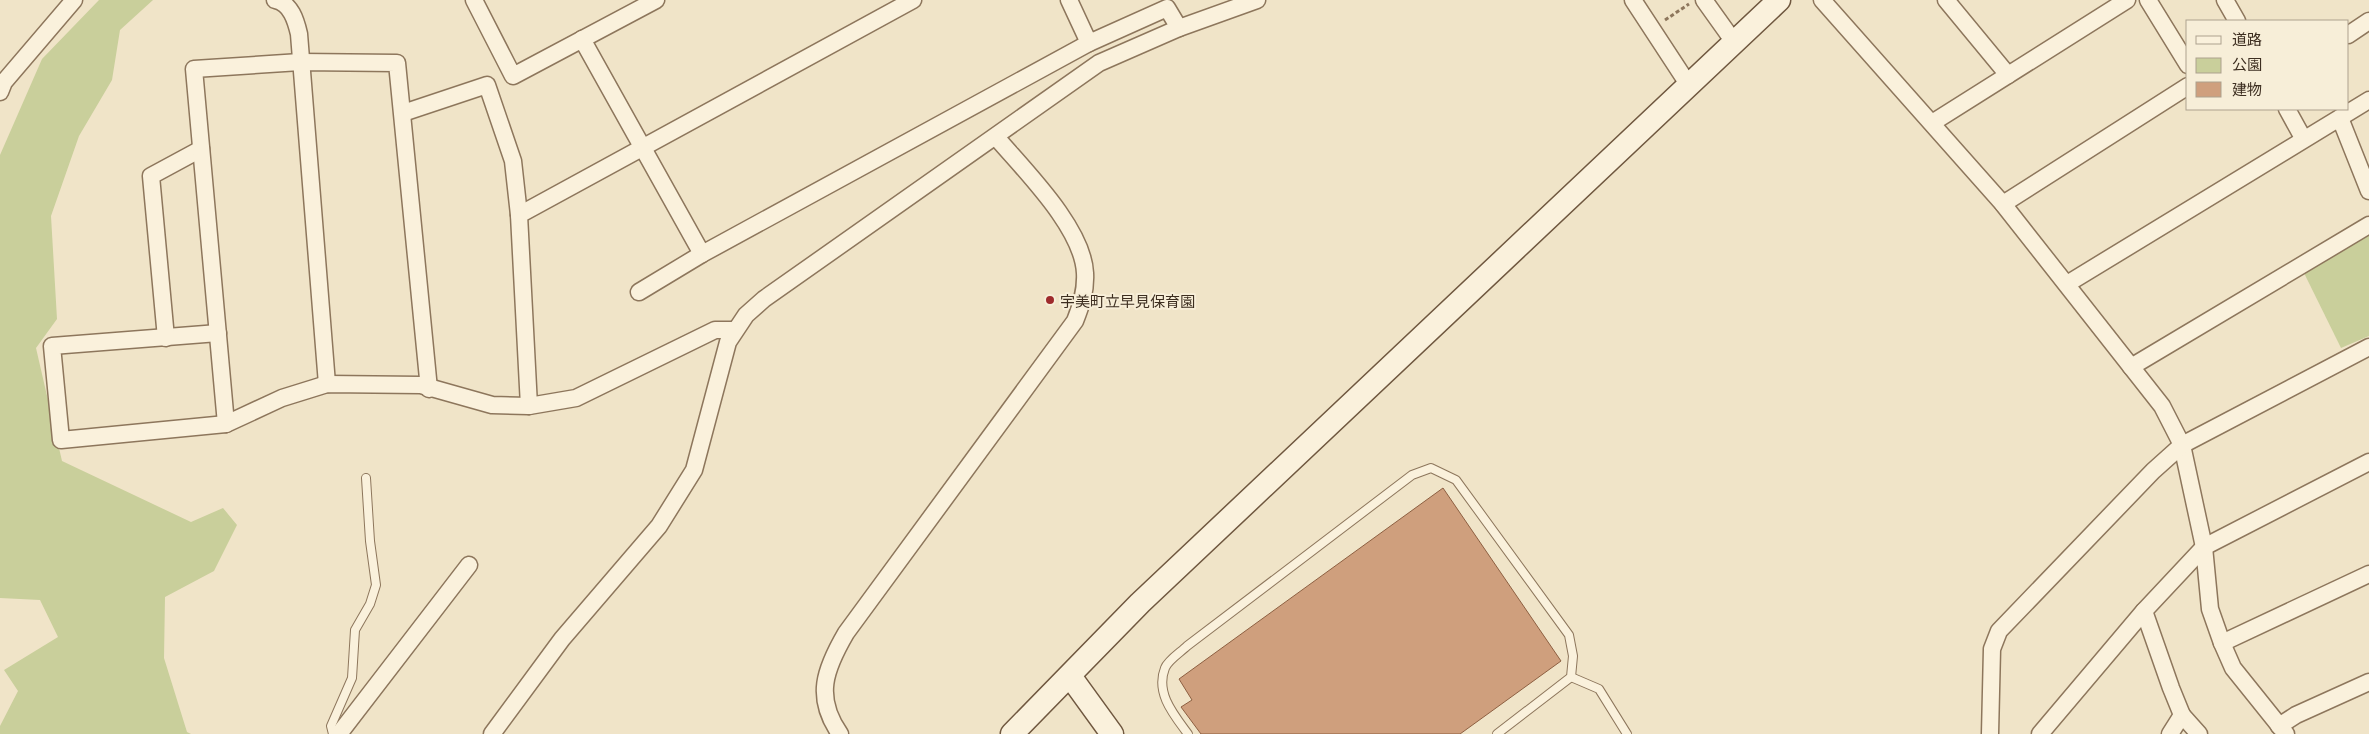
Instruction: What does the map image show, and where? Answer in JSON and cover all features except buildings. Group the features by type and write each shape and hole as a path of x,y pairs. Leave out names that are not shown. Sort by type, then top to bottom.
{"street":[{"path":"0,92 4,82 74,0"},
{"path":"275,0 280,1 296,17 327,384"},
{"path":"474,0 514,76 656,0"},
{"path":"519,216 913,0"},
{"path":"1069,0 1089,43"},
{"path":"492,734 562,639 659,526 694,470 728,342 734,330 746,315 764,299 1099,63 1179,28 1257,0"},
{"path":"1633,0 1688,84"},
{"path":"1704,0 1734,42"},
{"path":"1012,734 1140,603 1688,84 1780,0"},
{"path":"1822,0 2003,204 2162,406 2182,445 2204,547 2210,609 2233,668 2283,730 2296,715 2369,682"},
{"path":"1946,0 2008,75"},
{"path":"1932,123 2127,0"},
{"path":"2148,0 2186,62"},
{"path":"2225,0 2236,20"},
{"path":"639,292 702,254 1089,43 1167,8 1179,28"},
{"path":"2349,34 2369,21"},
{"path":"582,39 702,254"},
{"path":"226,424 194,69 300,62 397,63 429,388"},
{"path":"402,113 487,85 512,161 519,216 529,406"},
{"path":"2003,204 2186,87"},
{"path":"2067,284 2303,138 2369,100"},
{"path":"2288,110 2303,138"},
{"path":"2340,118 2369,191"},
{"path":"840,734 831,721 824,694 829,662 846,633 1075,322 1084,298 1086,272 1078,242 1058,211 996,137"},
{"path":"166,338 151,176 202,149"},
{"path":"2131,367 2369,226"},
{"path":"218,333 52,346 61,440 226,424 282,398 327,384 421,385 492,405 529,406 576,398 715,330 734,330"},
{"path":"1990,734 1992,649 1999,631 2153,471 2182,445 2369,347"},
{"path":"2040,734 2144,611 2204,547 2369,462"},
{"path":"339,734 469,565"},
{"path":"2222,643 2369,574"},
{"path":"2144,611 2182,715 2199,734"},
{"path":"1070,676 1112,734"},
{"path":"2170,734 2182,715"}],"lane":[{"path":"1188,734 1168,708 1162,686 1165,666 1187,646 1412,475 1431,468 1456,480 1568,634 1573,656 1571,677 1497,734"},
{"path":"333,734 331,726 352,678 355,630 370,604 376,585 370,541 366,478"},
{"path":"1571,677 1598,689 1628,734"}],"path":[{"path":"1652,28 1694,0"}],"green space":[{"path":"99,0 153,0 120,30 112,80 79,136 51,216 57,319 36,348 62,461 191,522 223,508 237,525 214,571 165,597 164,658 187,732 191,734 0,734 0,726 18,691 4,670 58,637 40,600 0,598 0,155 42,59"},
{"path":"2369,235 2369,336 2341,348 2304,273"}],"place":[{"name":"宇美町立早見保育園","path":"1050,300"}]}
